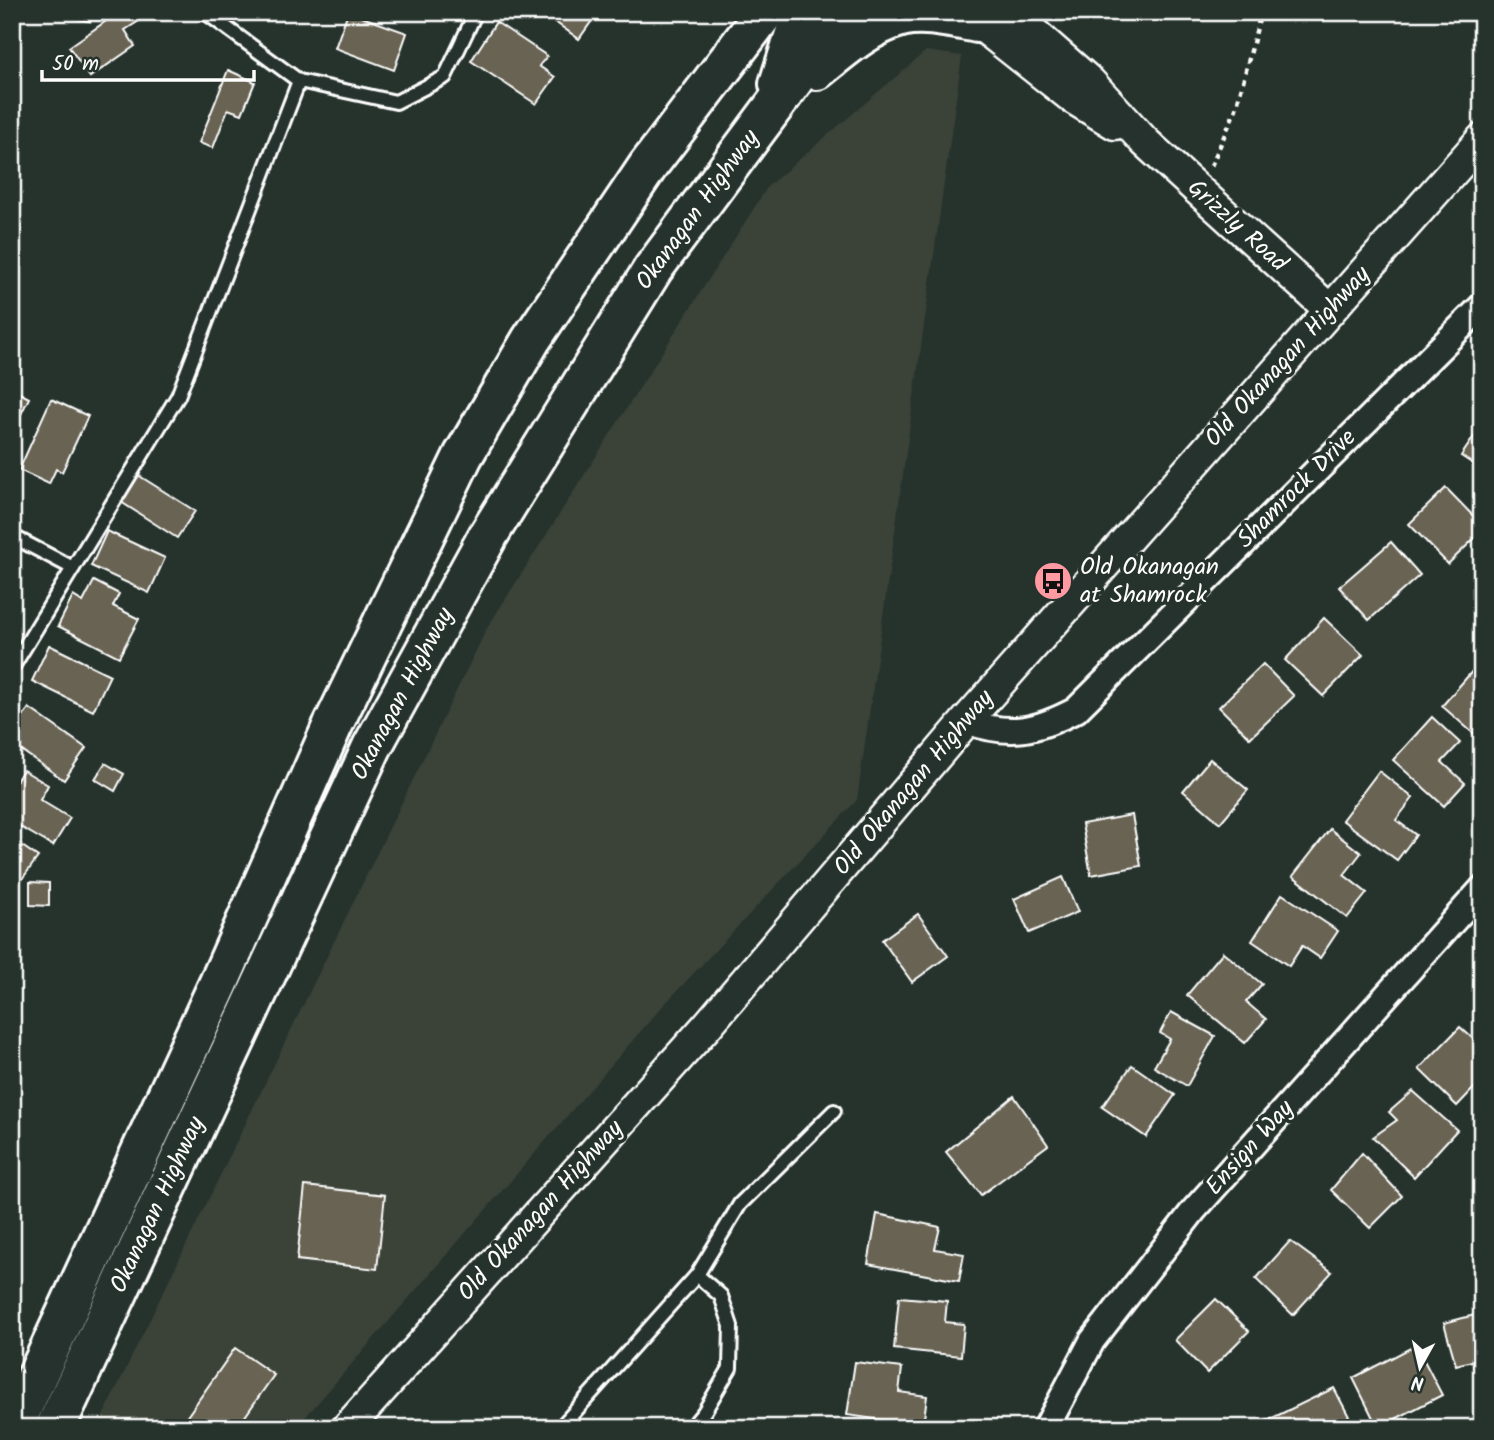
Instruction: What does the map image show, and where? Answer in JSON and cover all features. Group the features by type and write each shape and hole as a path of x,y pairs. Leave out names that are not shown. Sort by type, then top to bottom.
{"highway":[{"name":"Okanagan Highway","path":"13,1428 218,985 332,727 463,456 531,340 640,178 765,12"},
{"path":"772,106 803,12"},
{"name":"Okanagan Highway","path":"55,1428 372,747 489,534 653,269 844,12"},
{"path":"772,106 857,37 902,16 985,16"}],"street":[{"name":"Grizzly Road","path":"985,16 1074,99 1144,142 1330,310"},
{"name":"Old Okanagan Highway","path":"347,1428 706,1027 966,721 1482,139"},
{"name":"Shamrock Drive","path":"966,721 993,731 1028,730 1052,723 1076,710 1482,306"},
{"name":"Ensign Way","path":"1046,1428 1092,1341 1194,1210 1482,888"}],"lane":[{"path":"205,12 299,81 396,102 445,77 476,12"},
{"path":"12,668 178,396 299,81"},
{"path":"12,536 74,568"},
{"path":"560,1428 697,1275 740,1204 834,1111"},
{"path":"691,1428 704,1412 730,1368 731,1326 721,1296 697,1275"}],"path":[{"path":"1200,192 1236,109 1261,12"}],"shaded area":[{"path":"926,51 962,56 857,800 660,1009 296,1428 97,1428 487,628 768,186"}],"building":[{"path":"51,12 91,12 90,21 51,15"},
{"path":"119,12 133,12 139,21 125,30 135,46 90,77 69,47"},
{"path":"348,12 407,33 394,70 335,48"},
{"path":"541,12 598,12 579,39"},
{"path":"496,22 547,56 539,66 555,77 536,104 471,61"},
{"path":"228,70 255,82 242,114 228,109 213,148 199,143"},
{"path":"12,389 29,398 12,432"},
{"path":"51,399 88,416 62,472 56,469 49,484 19,470"},
{"path":"1482,425 1482,470 1461,456"},
{"path":"138,475 195,511 177,538 121,502"},
{"path":"1446,488 1482,525 1482,531 1448,564 1409,524"},
{"path":"107,531 165,558 149,593 91,566"},
{"path":"1391,542 1420,575 1369,620 1339,587"},
{"path":"94,581 119,594 113,606 139,619 119,657 58,626 73,596 83,602"},
{"path":"1324,618 1363,655 1323,696 1285,660"},
{"path":"49,645 110,675 93,711 32,681"},
{"path":"1482,662 1482,741 1442,706"},
{"path":"1263,664 1294,696 1250,738 1219,707"},
{"path":"29,708 86,748 64,780 12,744 12,732"},
{"path":"1432,717 1460,743 1442,762 1465,783 1444,806 1393,760"},
{"path":"1210,759 1248,790 1220,823 1183,791"},
{"path":"105,763 124,774 115,791 95,779"},
{"path":"23,770 48,785 40,800 70,818 53,846 12,822 12,782 15,783"},
{"path":"1379,771 1413,798 1396,820 1416,835 1397,860 1342,820"},
{"path":"1132,815 1141,866 1091,875 1082,824"},
{"path":"1330,829 1361,853 1344,875 1367,893 1347,918 1293,876"},
{"path":"12,839 38,857 12,893"},
{"path":"1063,877 1078,912 1029,933 1014,899"},
{"path":"30,882 49,883 49,906 30,905"},
{"path":"1282,894 1338,931 1320,958 1302,946 1289,966 1252,941"},
{"path":"918,914 948,956 912,982 882,940"},
{"path":"1223,952 1262,984 1246,1002 1266,1019 1245,1043 1187,995"},
{"path":"1482,1005 1482,1020 1475,1015"},
{"path":"1171,1012 1215,1036 1187,1086 1154,1067 1170,1039 1160,1033"},
{"path":"1460,1027 1482,1047 1482,1090 1477,1085 1457,1106 1419,1069"},
{"path":"1132,1065 1175,1095 1146,1137 1102,1107"},
{"path":"1413,1091 1457,1130 1414,1177 1373,1137 1397,1120 1389,1112"},
{"path":"1014,1096 1048,1145 981,1195 946,1152"},
{"path":"1362,1153 1402,1196 1370,1228 1331,1190"},
{"path":"305,1186 385,1195 377,1269 297,1260"},
{"path":"877,1214 940,1227 935,1249 964,1254 959,1281 868,1264"},
{"path":"1290,1241 1332,1272 1293,1315 1256,1279"},
{"path":"899,1297 947,1301 945,1322 964,1324 961,1356 894,1349"},
{"path":"1216,1299 1249,1331 1207,1373 1175,1340"},
{"path":"1482,1313 1480,1374 1476,1360 1456,1365 1444,1323"},
{"path":"1416,1345 1442,1395 1378,1428 1353,1378"},
{"path":"235,1348 274,1375 237,1428 179,1428"},
{"path":"855,1362 902,1368 899,1392 927,1396 923,1426 847,1415"},
{"path":"1334,1388 1355,1428 1269,1428 1266,1421"}],"place":[{"name":"Old Okanagan at Shamrock","path":"1053,581"}]}
